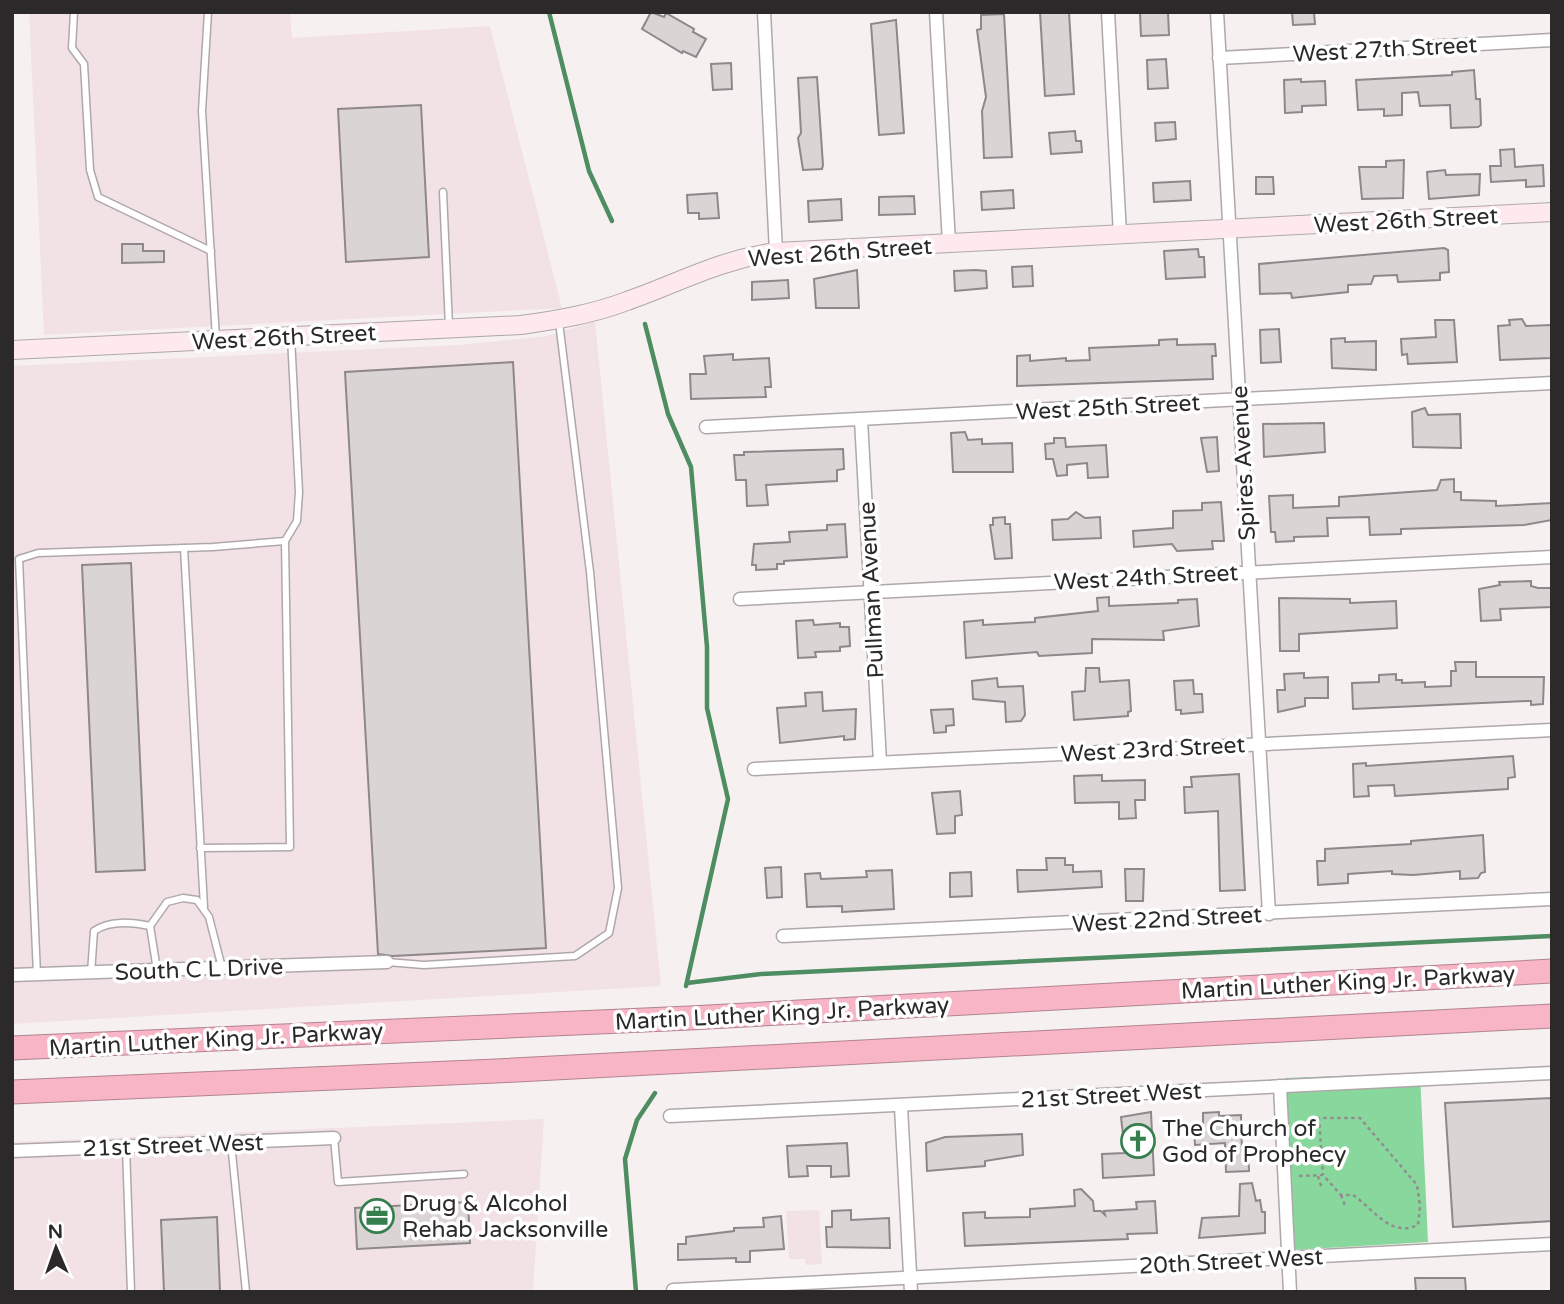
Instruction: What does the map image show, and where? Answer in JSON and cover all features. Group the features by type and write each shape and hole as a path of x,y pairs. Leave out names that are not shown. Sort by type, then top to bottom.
{"highway":[{"name":"Martin Luther King Jr. Parkway","path":"12,1048 690,1018 1552,971"},
{"name":"Martin Luther King Jr. Parkway","path":"12,1092 496,1071 1552,1016"}],"main road":[{"name":"West 26th Street","path":"12,350 291,337 559,320 628,301 714,265 776,252 1552,212"}],"street":[{"path":"764,12 776,252"},
{"path":"936,12 949,243"},
{"path":"1108,12 1120,235"},
{"name":"Spires Avenue","path":"1217,12 1269,914"},
{"name":"West 27th Street","path":"1219,58 1552,40"},
{"name":"West 25th Street","path":"706,428 1552,383"},
{"name":"Pullman Avenue","path":"861,419 880,762"},
{"name":"West 24th Street","path":"740,599 1552,557"},
{"name":"West 23rd Street","path":"754,769 1552,730"},
{"name":"West 22nd Street","path":"783,936 1552,899"},
{"name":"South C L Drive","path":"12,975 387,962"},
{"name":"21st Street West","path":"670,1116 901,1107 1552,1073"},
{"path":"1280,1086 1290,1292"},
{"path":"901,1107 911,1292"},
{"name":"21st Street West","path":"12,1151 334,1138"},
{"name":"20th Street West","path":"673,1290 1552,1244"}],"lane":[{"path":"74,12 72,48 84,64 90,170 98,197 211,251"},
{"path":"208,12 202,111 216,340"},
{"path":"443,192 449,328"},
{"path":"387,962 424,965 575,957 609,933 618,888 590,572 559,320"},
{"path":"200,848 290,847 285,541 297,521 299,492 291,337"},
{"path":"37,975 19,559 38,553 285,541"},
{"path":"184,548 204,907 222,968"},
{"path":"157,970 150,926 167,902 183,898 197,900 204,907"},
{"path":"91,973 94,931 103,925 117,922 150,926"},
{"path":"334,1138 338,1182 464,1174"},
{"path":"230,1143 246,1292"},
{"path":"126,1147 131,1292"}],"path":[{"path":"1341,1195 1353,1195 1386,1223 1409,1229 1418,1225 1420,1206 1417,1185 1360,1118 1319,1118 1323,1175 1341,1195 1346,1208"},
{"path":"1296,1176 1323,1175"},
{"path":"1318,1176 1322,1189"}],"shaded area":[{"path":"29,12 290,12 292,38 490,26 562,308 44,335"},
{"path":"595,321 661,986 12,1024 12,366 458,345 547,336"},
{"path":"544,1119 533,1292 12,1292 12,1142"},
{"path":"819,1210 822,1264 806,1265 805,1259 789,1259 786,1211"}],"green space":[{"path":"1420,1073 1428,1242 1293,1250 1285,1078"}],"building":[{"path":"651,12 664,17 666,13 706,39 696,57 683,51 682,53 642,29"},
{"path":"1040,12 1069,12 1074,94 1045,96"},
{"path":"1168,12 1169,35 1141,36 1140,13"},
{"path":"1292,12 1314,12 1315,24 1293,25"},
{"path":"1004,14 1012,157 984,158 982,111 986,97 977,30 981,29 981,15"},
{"path":"896,20 904,133 879,135 871,24"},
{"path":"1166,59 1168,88 1148,89 1147,60"},
{"path":"731,63 732,89 713,90 711,64"},
{"path":"1474,70 1476,99 1480,99 1481,125 1478,127 1451,128 1450,105 1420,106 1418,92 1402,93 1402,115 1384,116 1384,109 1358,110 1356,80 1452,75 1452,72"},
{"path":"817,77 823,165 822,169 803,170 798,138 801,133 798,78"},
{"path":"1301,79 1301,82 1325,81 1326,105 1302,106 1302,112 1285,113 1284,80"},
{"path":"421,105 429,257 346,262 338,109"},
{"path":"1175,122 1176,139 1156,141 1155,123"},
{"path":"1075,131 1076,141 1081,141 1082,152 1051,154 1049,133"},
{"path":"1514,149 1515,167 1543,165 1544,186 1526,187 1526,180 1491,182 1490,166 1501,166 1500,150"},
{"path":"1404,160 1403,198 1362,199 1359,167 1386,167 1386,161"},
{"path":"1445,170 1446,175 1480,174 1479,195 1429,199 1427,172"},
{"path":"1256,177 1273,177 1274,194 1256,194"},
{"path":"1190,181 1191,200 1154,202 1153,183"},
{"path":"1013,190 1014,208 982,210 981,192"},
{"path":"717,193 719,218 699,219 699,213 688,213 687,195"},
{"path":"914,196 915,214 879,215 879,197"},
{"path":"841,199 842,220 809,222 808,201"},
{"path":"122,244 143,244 143,251 164,251 164,262 122,263"},
{"path":"1444,248 1448,250 1449,272 1440,273 1440,280 1398,282 1397,275 1374,276 1371,284 1348,285 1348,292 1292,298 1291,293 1260,294 1259,264"},
{"path":"1198,249 1199,257 1204,257 1205,277 1166,279 1164,251"},
{"path":"1032,266 1033,286 1013,287 1012,267"},
{"path":"857,270 859,308 816,308 814,279"},
{"path":"954,271 986,271 987,288 955,291"},
{"path":"788,280 789,298 752,300 752,282"},
{"path":"1522,319 1526,326 1552,325 1552,358 1500,360 1498,326 1510,325 1509,320"},
{"path":"1435,320 1454,320 1457,362 1408,364 1407,354 1402,355 1401,339 1436,337"},
{"path":"1279,329 1281,362 1261,363 1260,330"},
{"path":"1345,338 1345,342 1376,341 1376,370 1332,368 1331,339"},
{"path":"1177,339 1177,345 1215,344 1216,356 1212,356 1213,379 1017,386 1017,356 1030,355 1030,361 1066,358 1066,361 1090,360 1089,348 1159,345 1159,340"},
{"path":"733,354 733,360 769,358 771,387 765,387 766,397 691,399 690,374 706,374 704,356"},
{"path":"513,362 546,948 393,956 378,954 345,372"},
{"path":"1425,408 1428,415 1460,414 1461,448 1413,447 1412,412"},
{"path":"1324,423 1325,452 1264,457 1263,424"},
{"path":"965,432 968,440 982,439 982,444 1012,443 1013,472 953,472 951,433"},
{"path":"1217,437 1219,471 1207,472 1201,438"},
{"path":"1054,438 1065,438 1066,447 1106,445 1108,477 1088,478 1087,463 1067,465 1067,475 1057,476 1053,459 1046,459 1045,444 1054,443"},
{"path":"843,449 844,469 837,470 837,481 766,485 768,505 747,506 746,480 736,480 734,455 744,455 744,452"},
{"path":"1454,479 1454,492 1461,492 1461,500 1496,501 1496,506 1552,503 1552,520 1524,525 1401,529 1401,534 1370,535 1369,517 1327,518 1328,536 1294,537 1294,541 1276,542 1275,532 1271,532 1269,496 1293,495 1293,508 1339,506 1339,497 1437,490 1441,480"},
{"path":"1221,502 1224,541 1212,541 1213,549 1177,551 1172,544 1134,547 1133,531 1173,528 1173,511 1202,510 1202,503"},
{"path":"1076,512 1085,518 1100,517 1101,538 1053,540 1052,520 1068,519"},
{"path":"1005,517 1005,524 1010,524 1012,558 995,559 990,525 993,525 993,518"},
{"path":"845,524 847,557 784,561 784,564 777,564 777,569 756,570 756,565 752,565 754,544 790,542 789,532 827,530 827,525"},
{"path":"131,563 145,870 96,872 82,565"},
{"path":"1531,581 1531,586 1552,588 1552,607 1500,609 1501,620 1481,621 1479,589 1500,585 1499,582"},
{"path":"1109,597 1109,606 1178,603 1178,600 1197,599 1199,626 1163,631 1164,640 1092,639 1092,653 1039,656 1037,652 966,658 964,622 983,620 983,625 1035,622 1035,618 1098,611 1097,598"},
{"path":"1279,598 1350,599 1350,603 1396,601 1397,628 1299,634 1299,651 1280,651"},
{"path":"813,620 814,625 840,623 840,627 849,627 850,646 840,647 840,651 815,652 816,657 798,658 796,621"},
{"path":"1455,662 1476,662 1476,677 1544,677 1543,704 1531,705 1531,701 1527,701 1353,709 1352,683 1379,682 1379,675 1396,674 1396,680 1402,680 1402,683 1425,682 1425,687 1451,686 1451,671 1456,671"},
{"path":"1086,668 1099,668 1100,682 1129,680 1131,711 1128,716 1074,720 1072,692 1085,691"},
{"path":"1304,673 1304,678 1328,677 1328,698 1305,698 1305,706 1278,712 1277,690 1285,690 1284,674"},
{"path":"997,678 998,687 1023,686 1025,715 1021,721 1006,722 1005,702 973,699 972,681"},
{"path":"1193,680 1194,694 1202,694 1203,712 1181,714 1181,710 1176,710 1174,681"},
{"path":"822,692 823,711 856,709 855,739 844,740 844,736 780,743 777,708 806,706 805,693"},
{"path":"953,709 954,725 946,726 946,732 934,733 931,710"},
{"path":"1513,756 1515,777 1508,778 1508,789 1395,796 1394,785 1368,786 1369,796 1354,797 1353,764 1366,763 1366,766"},
{"path":"1239,774 1245,890 1220,891 1218,811 1185,813 1184,787 1192,787 1191,777"},
{"path":"1102,775 1102,781 1145,780 1145,800 1135,800 1136,818 1119,819 1119,802 1075,803 1074,776"},
{"path":"960,791 962,815 955,816 955,833 937,834 932,793"},
{"path":"1483,835 1485,872 1478,878 1460,879 1460,871 1413,875 1392,874 1392,871 1348,874 1348,883 1318,885 1317,861 1325,861 1325,849 1411,844 1411,841"},
{"path":"1046,858 1065,858 1065,865 1073,865 1073,872 1101,871 1102,887 1018,892 1017,870 1047,870"},
{"path":"781,867 782,897 767,898 765,868"},
{"path":"1125,869 1144,869 1143,901 1126,901"},
{"path":"892,870 894,909 842,912 842,906 807,907 805,874 820,873 821,879 867,877 866,871"},
{"path":"971,872 972,896 950,897 950,873"},
{"path":"1552,1098 1552,1221 1453,1227 1445,1103"},
{"name":"The Church of God of Prophecy","path":"1151,1112 1154,1175 1103,1178 1102,1154 1125,1153 1121,1117"},
{"path":"1219,1112 1219,1116 1241,1115 1242,1151 1248,1151 1249,1171 1226,1172 1225,1143 1195,1145 1194,1128 1203,1127 1203,1113"},
{"path":"1022,1134 1023,1155 985,1161 985,1166 927,1171 926,1143 945,1137"},
{"path":"847,1143 849,1176 831,1177 831,1166 807,1166 808,1176 789,1177 787,1146"},
{"path":"1252,1183 1256,1201 1260,1200 1262,1212 1265,1212 1265,1233 1199,1238 1202,1218 1239,1216 1240,1184"},
{"path":"1081,1189 1093,1201 1094,1211 1101,1211 1105,1215 1104,1211 1137,1209 1136,1202 1155,1201 1157,1233 1127,1234 1128,1239 965,1246 963,1213 985,1212 985,1218 1030,1217 1030,1209 1075,1206 1074,1190"},
{"path":"468,1202 470,1243 357,1249 355,1208"},
{"path":"851,1210 851,1220 889,1218 890,1248 827,1247 826,1227 832,1227 832,1211"},
{"path":"781,1216 784,1249 750,1251 750,1262 736,1262 736,1258 678,1260 678,1244 686,1244 686,1237 734,1231 734,1228 764,1227 763,1218"},
{"path":"217,1217 220,1292 164,1292 161,1220"},
{"path":"1415,1278 1465,1278 1466,1292 1416,1292"}],"waterway":[{"path":"549,12 589,171 612,221"},
{"path":"645,324 668,414 691,467 707,647 707,708 728,799 686,986"},
{"path":"687,983 761,974 1552,936"},
{"path":"636,1292 625,1159 637,1120 655,1093"}],"place":[{"name":"The Church of God of Prophecy","path":"1138,1141"},
{"name":"Drug & Alcohol Rehab Jacksonville","path":"377,1216"}]}
